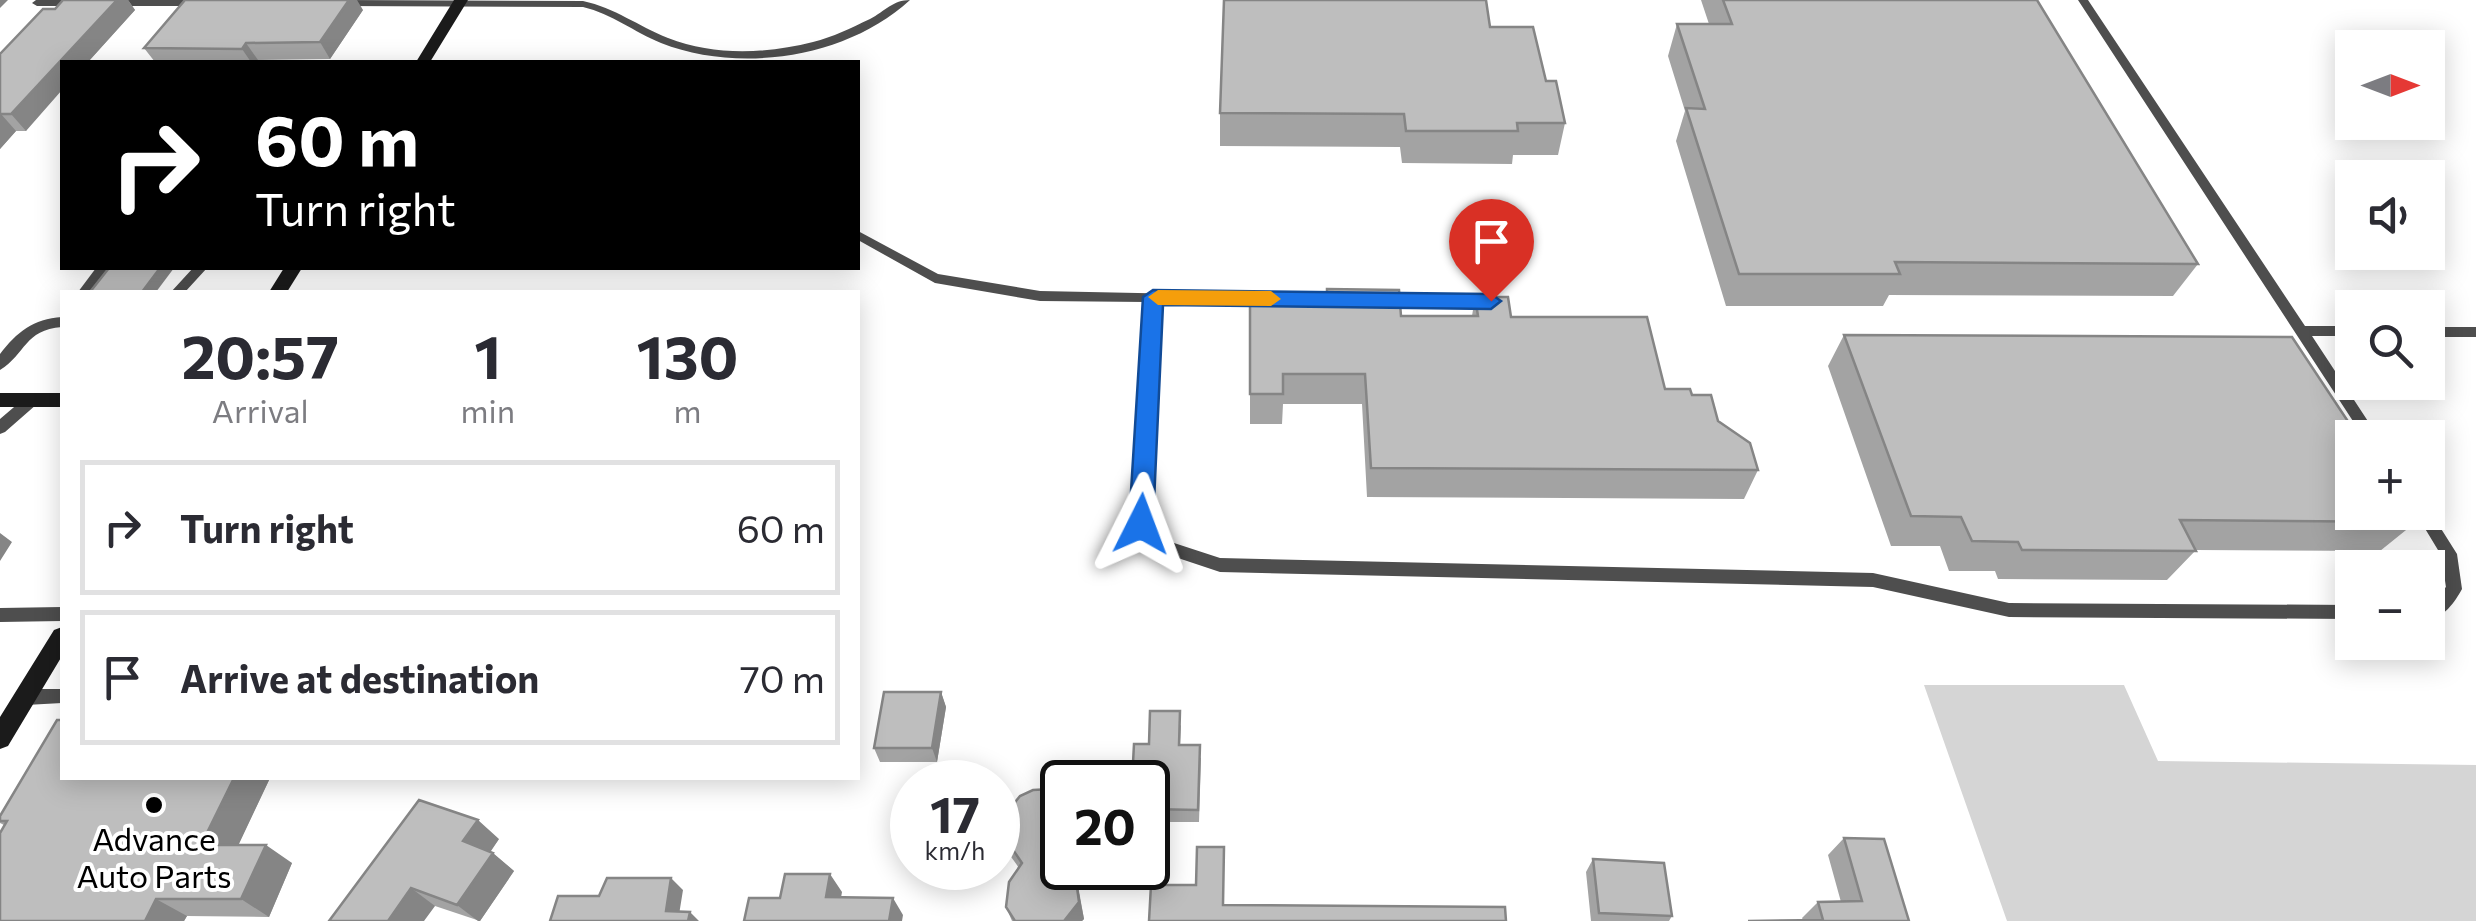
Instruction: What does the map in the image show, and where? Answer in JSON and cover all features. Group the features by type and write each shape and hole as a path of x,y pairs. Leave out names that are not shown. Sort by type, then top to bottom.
{"main road":[{"path":"424,60 460,2"},
{"path":"0,400 60,400"},
{"path":"0,738 60,641"}],"lane":[{"path":"324,3 582,4 610,9 666,40 696,50 790,56 882,19 905,0"},
{"path":"2083,0 2360,420"},
{"path":"36,3 209,3"},
{"path":"860,235 935,278 1040,296 1292,299"},
{"path":"86,290 102,270"},
{"path":"180,290 198,270"},
{"path":"1153,297 1141,524 1166,547 1220,565 1872,580 2010,610 2335,612"},
{"path":"1372,300 1491,301"},
{"path":"0,365 23,332 47,322 60,322"},
{"path":"2302,330 2335,331"},
{"path":"2445,332 2476,332"},
{"path":"0,428 32,400"},
{"path":"2433,530 2448,554 2454,589 2445,599"},
{"path":"0,615 60,614"},
{"path":"26,697 60,696"}],"shaded area":[{"path":"1924,685 2124,685 2158,761 2476,765 2476,921 2007,921"}],"building":[{"path":"63,0 117,0 11,114 0,116 0,54 43,9 55,9"},
{"path":"185,0 349,0 320,42 246,43 242,49 144,48"},
{"path":"1224,0 1486,0 1490,27 1533,27 1546,81 1556,81 1565,123 1517,123 1518,131 1406,131 1404,114 1220,113"},
{"path":"1723,0 2037,0 2198,264 1895,262 1900,274 1739,274 1686,108 1705,109 1677,24 1732,24"},
{"path":"107,270 158,270 144,290 92,290"},
{"path":"1327,289 1399,290 1401,316 1478,316 1475,297 1508,297 1511,317 1647,317 1665,389 1690,389 1692,395 1711,395 1718,421 1750,443 1758,470 1371,468 1365,374 1283,374 1283,394 1250,394 1250,305 1262,305 1262,295 1327,295"},
{"path":"1844,335 2292,337 2347,420 2335,420 2335,521 2180,520 2196,551 2022,550 2018,542 1972,541 1961,517 1911,516"},
{"path":"884,692 941,692 932,748 874,748"},
{"path":"1150,711 1180,711 1179,745 1200,745 1198,810 1170,809 1170,760 1133,760 1134,744 1149,744"},
{"path":"60,720 60,780 233,780 201,845 266,845 241,899 156,899 145,921 0,921 0,833 7,821 0,821"},
{"path":"1040,790 1040,890 1077,890 1079,902 1064,921 1015,921 1006,907 1008,890 1020,890 1020,796"},
{"path":"419,800 478,820 463,841 493,853 457,905 411,888 388,921 329,921"},
{"path":"1844,838 1884,839 1909,921 1748,921 1823,920 1818,902 1862,901"},
{"path":"1197,847 1224,847 1223,905 1505,907 1506,921 1149,921 1151,890 1196,885"},
{"path":"1593,859 1664,863 1672,916 1599,913"},
{"path":"785,874 830,874 826,897 893,898 889,921 744,921 749,898 780,898"},
{"path":"607,878 671,878 666,911 690,912 688,921 550,921 558,896 599,896"}],"slow traffic":[{"path":"1158,297 1271,299"}],"place":[{"name":"Advance Auto Parts","path":"154,805"}],"route":[{"path":"1141,524 1153,297 1491,301"}]}
